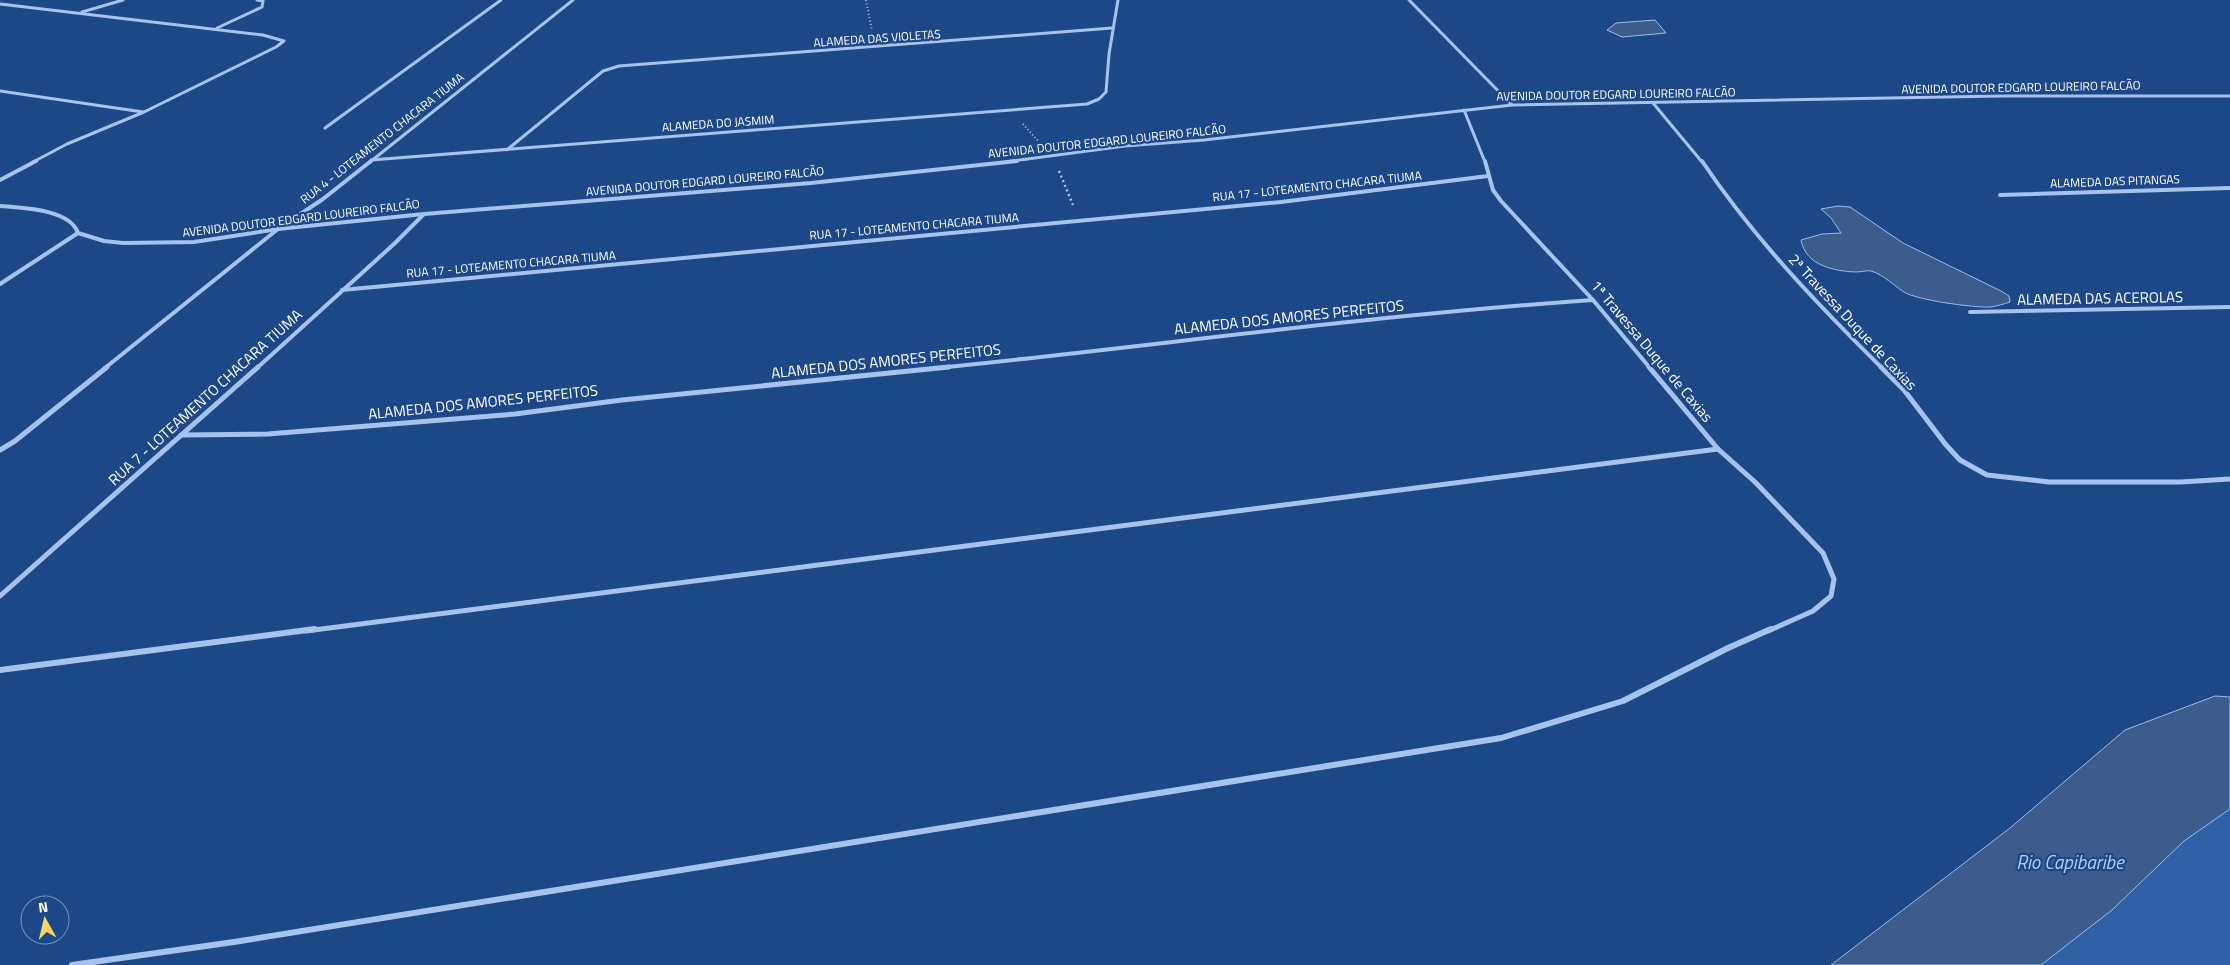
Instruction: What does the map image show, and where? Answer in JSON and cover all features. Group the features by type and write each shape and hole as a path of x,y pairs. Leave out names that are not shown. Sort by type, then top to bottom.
{"street":[{"path":"79,13 123,0"},
{"path":"216,29 262,7 263,1 257,0"},
{"path":"325,128 502,0"},
{"name":"RUA 4 - LOTEAMENTO CHACARA TIUMA","path":"0,450 15,441 278,229 323,199 534,33 573,0"},
{"name":"ALAMEDA DO JASMIM","path":"371,160 1067,107 1093,102 1106,92 1112,28 1118,0"},
{"path":"1409,0 1512,105"},
{"path":"0,4 263,35 284,41 276,47 144,112 67,144 0,180"},
{"name":"ALAMEDA DAS VIOLETAS","path":"508,149 603,71 619,66 874,48 1112,28"},
{"path":"0,91 144,112"},
{"name":"AVENIDA DOUTOR EDGARD LOUREIRO FALCÃO","path":"0,206 69,219 78,233 104,241 194,242 278,229 424,214 810,183 1053,157 1118,147 1204,140 1512,105 2001,96 2230,96"},
{"name":"2ª Travessa Duque de Caxias","path":"1653,103 1701,160 1731,204 1827,314 1904,390 1946,445 1960,460 1972,468 1987,474 2049,482 2181,482 2230,479"},
{"name":"1ª Travessa Duque de Caxias","path":"72,965 254,938 1501,738 1623,702 1728,648 1813,612 1831,596 1834,579 1823,552 1755,482 1718,449 1593,300 1501,201 1488,176 1481,148 1464,110"},
{"name":"RUA 17 - LOTEAMENTO CHACARA TIUMA","path":"342,290 1281,202 1488,176"},
{"name":"ALAMEDA DAS PITANGAS","path":"2000,195 2230,188"},
{"name":"RUA 7 - LOTEAMENTO CHACARA TIUMA","path":"0,596 258,368 342,290 401,240 424,214"},
{"path":"0,284 78,233"},
{"name":"ALAMEDA DOS AMORES PERFEITOS","path":"181,435 268,434 515,414 622,400 1016,360 1215,336 1521,305 1593,300"},
{"name":"ALAMEDA DAS ACEROLAS","path":"1970,312 2230,307"},
{"path":"0,670 1718,449"}],"path":[{"path":"866,0 874,48"}],"shaded area":[{"path":"2230,809 2230,965 2041,965 2112,910 2184,841"}],"water":[{"path":"1655,20 1666,33 1622,37 1607,30 1616,23"},
{"path":"1838,206 1850,207 1903,243 2001,291 2009,296 2010,302 1993,307 1983,307 1933,301 1904,292 1871,271 1839,270 1822,265 1809,256 1801,240 1822,234 1841,233 1831,218 1821,209"},
{"name":"Rio Capibaribe","path":"2215,696 2230,697 2230,809 2184,841 2112,910 2041,965 1831,965 2010,828 2125,730"}]}
